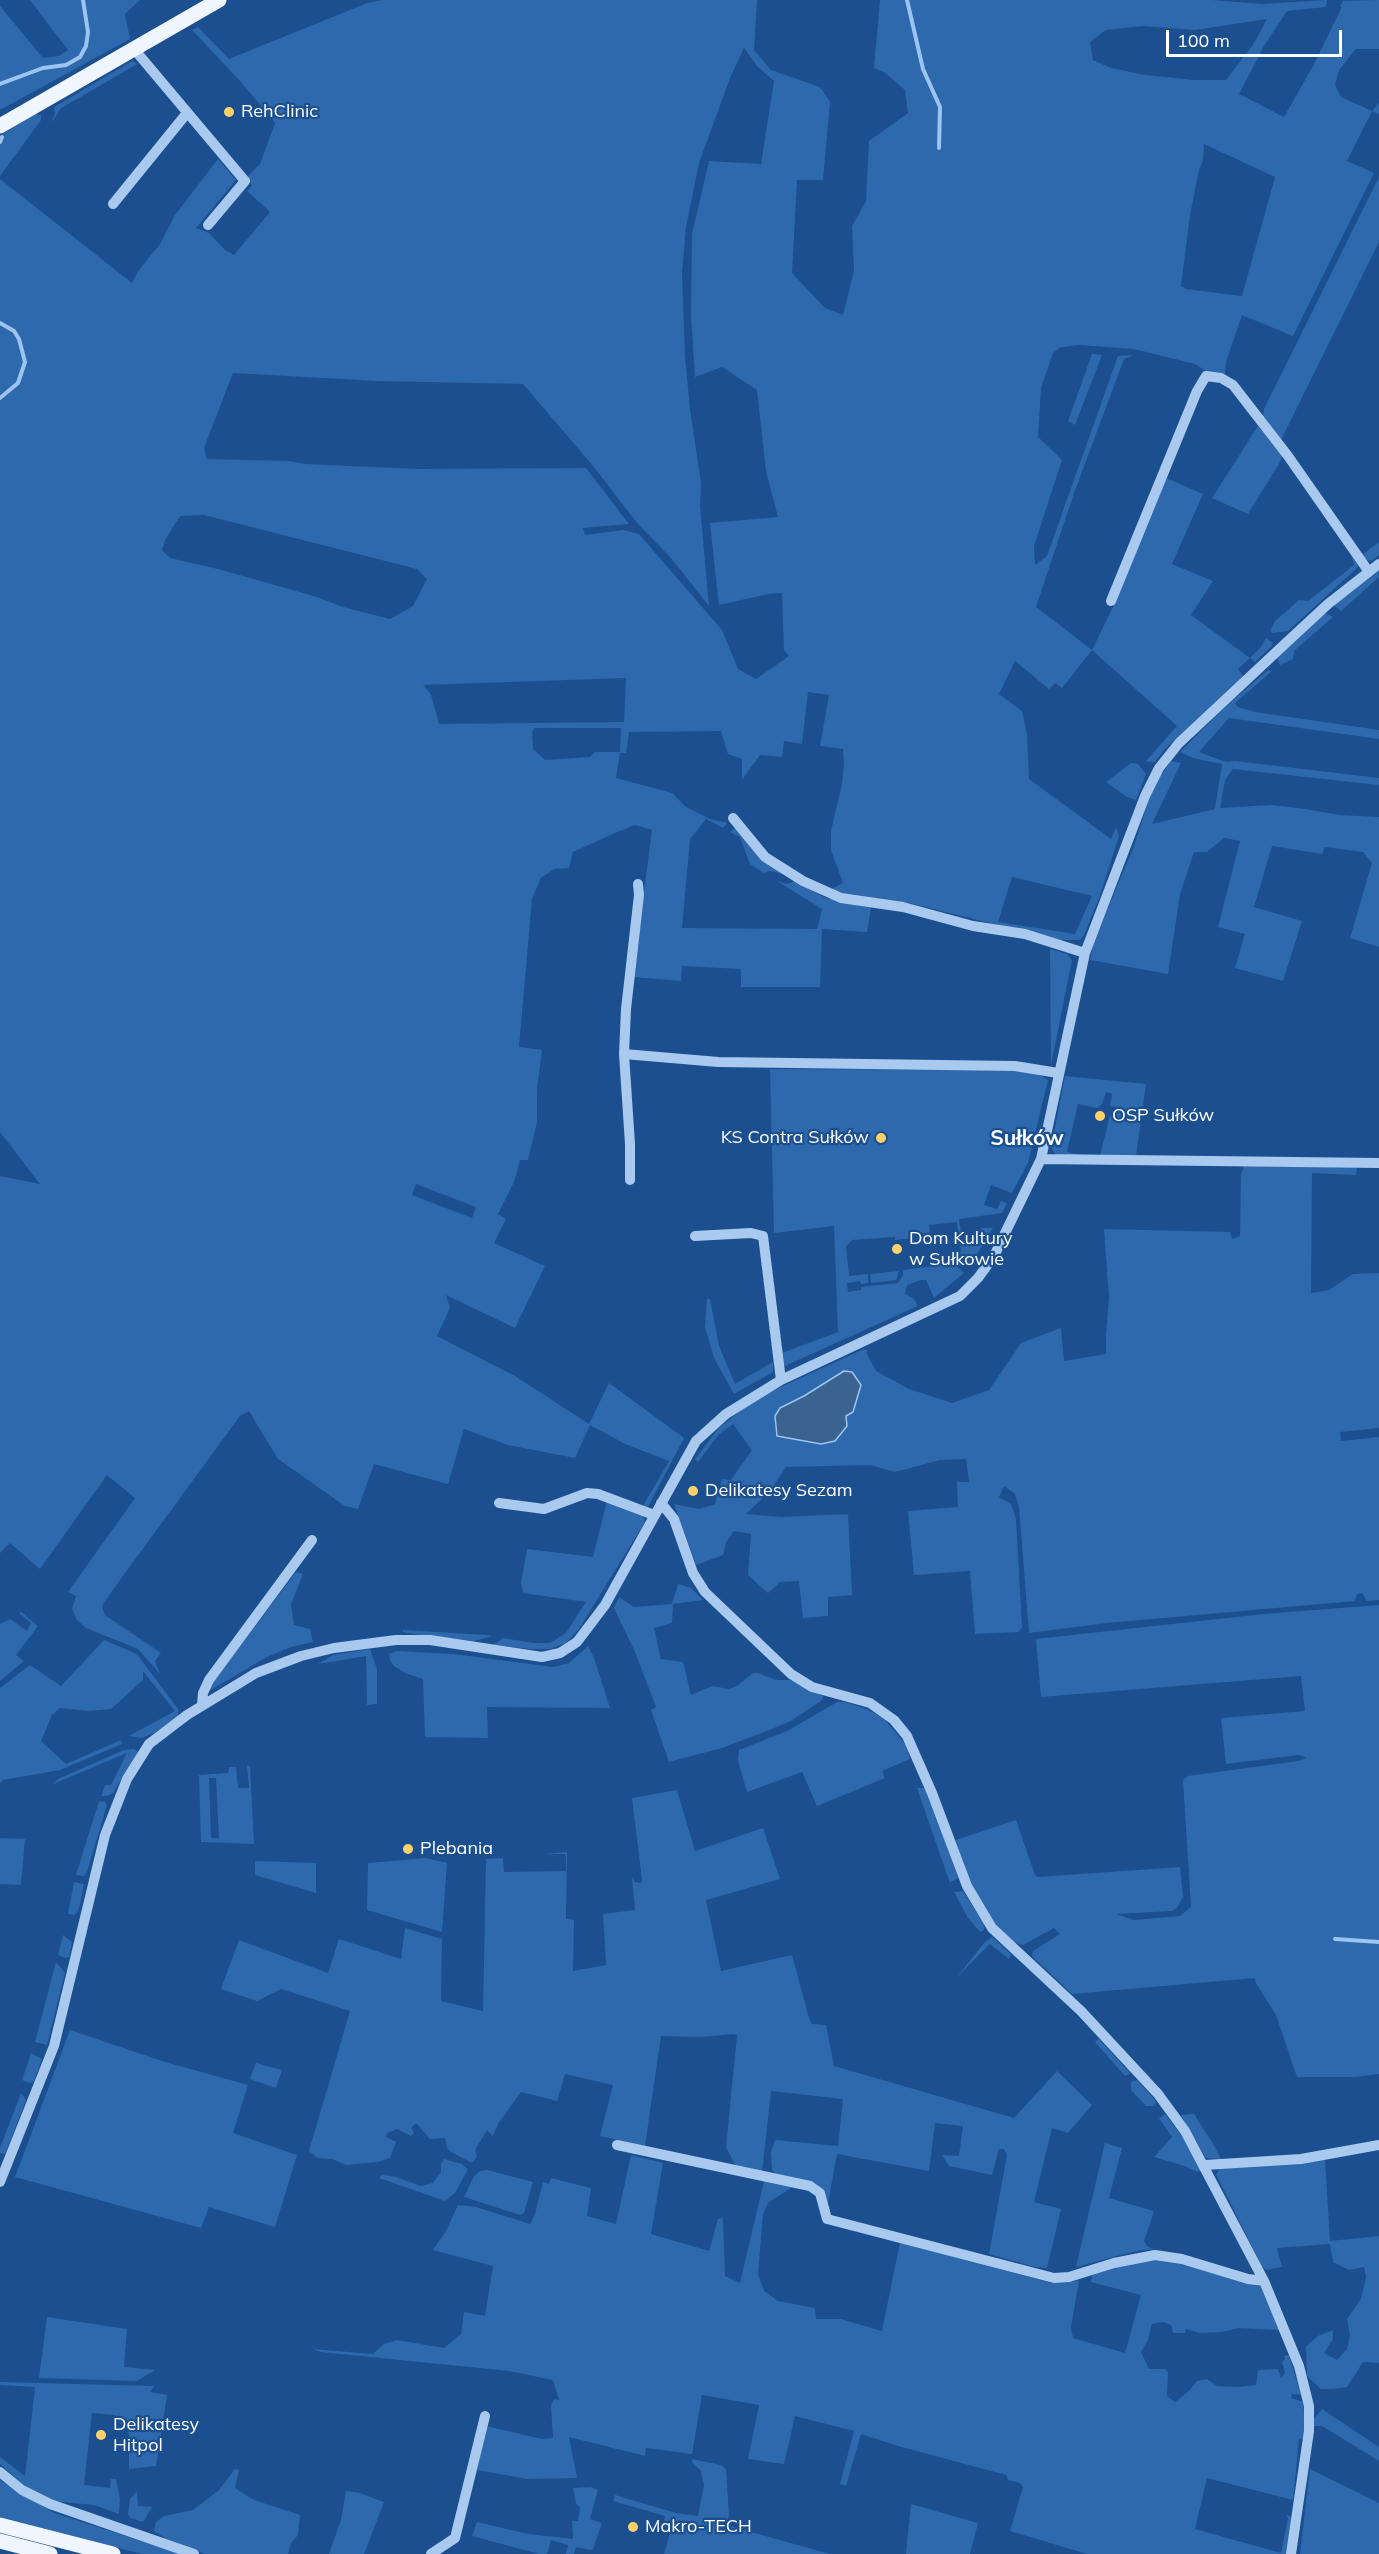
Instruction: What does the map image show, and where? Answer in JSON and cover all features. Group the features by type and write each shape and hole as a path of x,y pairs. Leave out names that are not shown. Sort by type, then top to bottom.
{"main road":[{"path":"0,126 219,0"},
{"path":"0,2525 113,2554"},
{"path":"0,2541 50,2554"}],"street":[{"path":"134,49 245,181 207,225"},
{"path":"112,204 187,113"},
{"path":"1111,601 1197,391 1206,376 1221,378 1233,385 1288,456 1369,572"},
{"path":"0,2182 54,2046 105,1835 127,1779 149,1744 202,1705 256,1673 301,1656 396,1640 430,1640 542,1656 560,1653 577,1642 605,1605 696,1441 733,1409 781,1380 960,1296 978,1278 994,1256 1041,1159 1084,953 1136,818 1159,768 1194,729 1328,604 1379,564"},
{"path":"733,818 765,857 803,881 841,898 903,907 973,926 1025,934 1084,953"},
{"path":"630,1180 624,1054 626,1009 639,895 638,884"},
{"path":"624,1054 718,1062 1016,1066 1058,1073"},
{"path":"1041,1159 1379,1163"},
{"path":"695,1236 751,1233 763,1236 781,1380"},
{"path":"499,1503 544,1509 587,1493 598,1494 654,1515"},
{"path":"661,1503 674,1519 693,1573 705,1592 791,1674 812,1687 870,1703 894,1720 907,1736 932,1793 967,1887 992,1928 1081,2011 1158,2094 1185,2130 1264,2281 1299,2366 1309,2406 1309,2431 1291,2554"},
{"path":"202,1705 203,1693 209,1680 312,1540"},
{"path":"617,2145 810,2186 820,2193 827,2219 1054,2278 1069,2277 1114,2263 1155,2255 1182,2259 1248,2279 1264,2281"},
{"path":"1205,2165 1301,2159 1379,2145"},
{"path":"431,2554 455,2538 485,2416"},
{"path":"0,2472 22,2490 50,2504 195,2554"}],"shaded area":[{"path":"30,0 140,0 125,14 130,39 0,110 0,6 43,58 59,56 68,50"},
{"path":"382,0 757,0 754,50 771,70 820,87 830,102 823,180 797,180 792,273 825,308 843,315 854,271 852,226 866,201 869,141 908,113 905,90 884,72 874,68 880,0 1212,0 1262,4 1327,0 1326,7 1287,11 1264,46 1239,94 1284,117 1313,66 1343,1 1379,0 1379,49 1356,49 1339,70 1335,85 1341,97 1372,111 1347,161 1374,173 1293,336 1242,315 1226,362 1225,374 1206,371 1195,364 1134,349 1080,345 1061,347 1053,353 1041,388 1038,437 1062,460 1034,546 1035,565 1047,556 1118,356 1134,355 1124,359 1074,493 1036,607 1092,650 1062,688 1055,683 1049,689 1015,661 999,694 1022,711 1027,734 1029,779 1111,839 1116,827 1119,836 1099,898 1080,940 1059,940 909,903 847,896 830,890 843,883 831,850 831,831 842,784 843,749 820,746 829,695 808,692 802,744 784,741 782,757 760,755 742,780 742,759 728,754 721,731 629,732 626,753 620,753 616,778 672,793 686,807 710,819 727,823 723,828 706,819 690,839 682,928 817,929 822,909 777,881 786,884 796,881 826,898 871,908 867,932 822,929 820,987 741,987 741,969 682,966 681,981 633,977 652,830 635,825 615,833 573,852 569,868 554,869 541,878 532,899 519,1047 542,1050 537,1089 537,1122 528,1160 520,1160 514,1182 498,1214 506,1219 494,1243 545,1266 515,1328 446,1295 450,1308 437,1336 515,1376 589,1424 609,1383 684,1438 648,1507 643,1506 669,1461 625,1444 590,1425 575,1458 508,1445 464,1429 448,1484 374,1464 358,1509 345,1506 278,1459 249,1411 240,1416 102,1607 105,1615 161,1653 155,1661 160,1674 138,1649 86,1628 77,1620 72,1609 76,1596 68,1592 135,1498 107,1475 40,1569 10,1543 0,1553 0,1176 40,1184 0,1132 0,179 132,283 138,271 160,244 175,215 218,159 236,180 196,228 209,233 225,250 234,255 270,212 247,191 252,186 247,177 260,164 275,123 241,82 192,30 198,27 229,59 367,3","holes":["1267,19 1253,45 1226,80 1194,80 1145,75 1111,68 1093,60 1090,42 1106,30 1142,26 1195,30","744,48 757,66 774,81 761,164 709,161 692,234 691,316 695,377 722,367 757,390 766,471 778,517 710,523 719,605 782,593 784,650 789,656 756,679 738,669 722,630 639,534 623,530 585,535 583,528 629,524 586,468 417,469 306,464 288,461 207,459 204,448 233,373 377,381 523,384 709,606 700,506 701,483 685,356 682,274 686,227 699,163 730,78","1204,144 1275,177 1242,296 1186,289 1181,286 1190,215 1203,160","204,515 417,569 427,579 413,606 390,619 218,569 170,558 162,550 165,540 180,516","626,678 624,722 439,724 431,695 423,685","534,728 621,728 620,752 595,752 590,757 545,760 533,749","1012,877 1092,896 1075,934 998,922","416,1184 476,1207 472,1218 412,1195"]},
{"path":"132,61 137,64 60,109 52,120 55,114 54,107"},
{"path":"1379,103 1379,114 1372,111"},
{"path":"34,114 41,115 41,120 0,176 0,136"},
{"path":"1379,177 1379,242 1281,440 1263,416 1264,409"},
{"path":"1092,354 1102,355 1075,425 1068,421"},
{"path":"1258,426 1282,456 1248,514 1212,498"},
{"path":"1166,478 1203,494 1172,564 1213,581 1191,615 1250,658 1238,669 1243,676 1164,750 1155,762 1146,761 1177,726 1092,650 1114,605"},
{"path":"1379,542 1379,555 1371,561 1367,560 1362,555"},
{"path":"1352,557 1358,565 1357,568 1288,631 1273,633 1270,631 1275,621 1299,600 1308,601 1354,565"},
{"path":"1379,571 1379,577 1341,611 1334,605"},
{"path":"1325,613 1333,617 1294,651 1293,659 1280,665 1277,658"},
{"path":"1266,638 1273,643 1272,646 1255,662 1250,658"},
{"path":"1268,670 1272,671 1235,703 1238,707 1255,712 1379,730 1379,739 1229,718 1199,752 1226,762 1235,761 1379,778 1379,785 1233,769 1225,780 1220,808 1272,805 1339,815 1379,817 1379,947 1350,938 1372,863 1363,852 1325,847 1322,854 1272,846 1254,907 1302,921 1283,981 1235,968 1245,934 1218,927 1240,841 1224,838 1207,852 1194,852 1180,894 1168,974 1090,960 1094,941 1133,849 1149,799 1160,777 1171,761 1181,763 1152,824 1215,809 1222,764 1193,758 1180,752 1223,709"},
{"path":"1131,763 1138,764 1146,774 1136,800 1127,797 1106,782"},
{"path":"735,828 784,874 769,871 764,873 750,864 740,837 730,832"},
{"path":"1050,949 1067,954 1072,960 1051,1065"},
{"path":"770,1069 1014,1070 1036,1073 1048,1080 1028,1163 1012,1193 991,1185 984,1205 997,1209 1001,1201 1007,1203 1002,1213 959,1219 962,1239 974,1238 982,1228 993,1228 969,1267 954,1252 961,1251 957,1222 929,1225 930,1233 914,1235 914,1238 852,1240 846,1246 849,1276 868,1274 868,1283 861,1284 860,1281 847,1283 848,1292 861,1290 861,1287 898,1283 903,1270 948,1264 956,1266 964,1273 934,1298 926,1280 907,1285 905,1294 914,1299 918,1306 785,1366 782,1353 838,1332 834,1226 774,1233"},
{"path":"1065,1076 1146,1084 1136,1156 1100,1156 1109,1119 1115,1107 1110,1106 1112,1094 1106,1092 1102,1104 1097,1108 1078,1104 1067,1152 1086,1156 1057,1156 1051,1148"},
{"path":"1244,1166 1357,1167 1356,1175 1312,1173 1311,1293 1329,1290 1353,1274 1379,1273 1379,1428 1340,1432 1341,1441 1379,1437 1379,1600 1367,1601 1362,1593 1357,1594 1355,1601 1107,1623 1029,1633 1019,1507 1015,1494 1004,1486 999,1497 1011,1504 1016,1519 1022,1628 1018,1632 975,1634 970,1571 914,1575 908,1511 958,1507 957,1482 969,1482 966,1459 940,1460 895,1472 870,1465 786,1467 771,1490 746,1514 782,1517 848,1514 852,1595 828,1597 828,1616 803,1618 799,1581 780,1582 768,1593 748,1575 751,1534 734,1531 726,1542 723,1555 696,1565 674,1504 699,1509 715,1504 722,1479 731,1480 752,1450 733,1424 718,1435 698,1462 695,1459 718,1429 740,1411 770,1392 864,1349 868,1351 866,1352 876,1371 909,1389 952,1403 989,1390 1021,1343 1061,1328 1064,1361 1106,1354 1109,1298 1104,1229 1230,1232 1232,1239 1240,1236 1241,1174","holes":["804,1396 821,1444 777,1436 775,1417 780,1408"]},
{"path":"899,1271 896,1280 871,1283 870,1274"},
{"path":"707,1299 710,1299 719,1346 735,1384 773,1362 773,1372 734,1394 714,1358 705,1327"},
{"path":"844,1371 852,1372 861,1385 853,1412 846,1416 847,1426 835,1441 821,1444 777,1436 775,1416 780,1408"},
{"path":"607,1501 643,1514 645,1522 579,1629 566,1643 550,1649 494,1645 503,1638 550,1643 566,1633 586,1602 523,1593 521,1582 527,1549 593,1557"},
{"path":"296,1572 303,1574 291,1604 294,1625 310,1629 313,1642 291,1647 267,1657 209,1691 209,1688"},
{"path":"678,1584 691,1588 703,1600 673,1604 672,1623 654,1628 661,1659 683,1662 691,1695 712,1686 729,1689 737,1686 753,1673 758,1673 776,1680 791,1680 823,1696 822,1700 791,1721 767,1731 722,1748 669,1762 651,1710 656,1707 635,1652 614,1608 619,1597 634,1607 672,1604"},
{"path":"1379,1605 1379,2074 1355,2077 1297,2077 1276,2015 1255,1978 1072,1994 1032,1956 1033,1951 1060,1934 1054,1928 1023,1945 1012,1942 1005,1936 990,1918 967,1878 956,1840 1016,1820 1035,1875 1038,1877 1180,1867 1183,1897 1177,1908 1172,1911 1116,1914 1134,1920 1180,1916 1191,1907 1183,1780 1188,1776 1307,1758 1299,1755 1226,1764 1221,1718 1305,1711 1301,1676 1041,1697 1036,1639 1263,1614"},
{"path":"20,1611 38,1626 16,1655 24,1661 0,1681 0,1624 10,1619 27,1631 31,1623 20,1614"},
{"path":"403,1630 493,1636 474,1641 419,1635 403,1632"},
{"path":"104,1640 137,1654 178,1709 178,1716 154,1733 142,1738 129,1736 175,1711 143,1671 143,1680 111,1709 88,1711 60,1708 52,1715 41,1741 66,1764 121,1740 122,1744 60,1770 3,1780 0,1783 0,1688 30,1665 61,1686"},
{"path":"588,1646 610,1708 487,1707 488,1738 425,1737 423,1679 405,1673 394,1666 389,1654 397,1651 454,1654 553,1667 569,1663"},
{"path":"370,1649 377,1669 377,1704 367,1705 366,1656 318,1664 333,1655"},
{"path":"837,1702 845,1702 869,1710 884,1719 906,1745 910,1759 882,1771 885,1778 817,1806 802,1772 747,1792 738,1761 739,1750 787,1731"},
{"path":"134,1749 138,1752 113,1793 107,1796 101,1796 105,1785 111,1785 127,1753 53,1784 58,1779 124,1750"},
{"path":"247,1766 250,1766 254,1844 201,1842 199,1775 228,1773 229,1767 236,1767 238,1788 249,1788","holes":["209,1778 216,1778 219,1838 211,1838"]},
{"path":"917,1788 925,1788 958,1878 950,1883"},
{"path":"677,1790 695,1851 763,1828 780,1879 706,1900 721,1971 792,1955 809,2018 812,2024 826,2025 834,2066 1014,2118 1057,2071 1092,2105 1068,2133 1052,2128 1034,2202 1061,2209 1047,2268 1035,2267 989,2254 1007,2155 1004,2149 999,2149 992,2175 949,2166 942,2155 959,2156 963,2126 935,2123 929,2171 837,2154 828,2203 826,2193 820,2187 777,2176 772,2169 771,2152 775,2140 838,2146 843,2099 771,2091 762,2172 736,2167 726,2147 737,2035 733,2034 700,2037 661,2036 645,2146 600,2136 613,2085 565,2074 557,2101 521,2092 498,2124 493,2136 487,2130 475,2150 477,2157 472,2163 451,2152 447,2148 445,2138 430,2139 416,2123 411,2128 414,2133 411,2136 397,2129 387,2133 386,2137 396,2142 390,2158 378,2162 346,2165 332,2159 318,2158 309,2151 350,2011 281,1989 257,2001 221,1989 239,1940 328,1973 339,1939 401,1959 405,1928 442,1939 441,2001 483,2011 486,1859 503,1858 504,1872 566,1871 566,1854 545,1854 567,1852 566,1919 574,1920 573,1971 606,1965 603,1914 635,1910 632,1878 635,1882 641,1883 642,1880 632,1798"},
{"path":"99,1801 107,1805 87,1872 84,1876 76,1875"},
{"path":"0,1838 25,1839 21,1885 0,1884"},
{"path":"426,1858 447,1863 442,1932 367,1910 368,1863"},
{"path":"255,1861 316,1863 316,1893 255,1875"},
{"path":"74,1882 84,1884 80,1905 74,1915 68,1914"},
{"path":"963,1891 984,1924 984,1930 980,1932 968,1918 954,1892"},
{"path":"63,1935 72,1942 69,1957 66,1958 58,1955"},
{"path":"992,1937 1011,1954 1009,1959 990,1944 956,1978 985,1942"},
{"path":"56,1962 65,1973 47,2045 35,2042"},
{"path":"70,2030 162,2061 248,2085 233,2133 297,2155 275,2227 209,2207 201,2228 15,2177"},
{"path":"1099,2039 1130,2073 1128,2075 1125,2076 1095,2042"},
{"path":"31,2053 42,2059 34,2081 30,2083 22,2080"},
{"path":"256,2063 282,2070 276,2088 250,2079"},
{"path":"1137,2080 1155,2100 1156,2103 1153,2106 1146,2106 1131,2090 1131,2082"},
{"path":"21,2093 26,2100 6,2152 0,2153 0,2148"},
{"path":"1165,2114 1189,2145 1201,2170 1197,2172 1154,2157 1172,2137 1159,2118"},
{"path":"1194,2114 1221,2159 1206,2158 1181,2115"},
{"path":"1105,2143 1122,2148 1109,2198 1154,2211 1144,2241 1148,2247 1154,2249 1136,2251 1076,2267"},
{"path":"631,2155 663,2163 651,2234 709,2251 718,2219 723,2218 725,2276 740,2283 764,2181 792,2187 768,2203 763,2214 758,2274 764,2291 778,2301 815,2308 816,2319 841,2319 882,2331 900,2242 1051,2283 1079,2281 1071,2327 1073,2338 1125,2353 1141,2295 1091,2282 1092,2275 1160,2258 1261,2287 1279,2330 1239,2328 1222,2332 1200,2333 1186,2329 1185,2333 1173,2333 1171,2325 1163,2322 1152,2324 1148,2340 1141,2352 1149,2369 1165,2369 1168,2372 1167,2396 1175,2402 1197,2381 1207,2379 1217,2386 1256,2385 1258,2370 1278,2369 1281,2378 1285,2373 1282,2362 1285,2359 1284,2356 1289,2355 1301,2395 1292,2394 1291,2398 1303,2402 1305,2421 1304,2438 1299,2439 1293,2500 1207,2478 1195,2529 1281,2553 1288,2518 1286,2514 1293,2518 1287,2554 1087,2554 1010,2531 1023,2487 1020,2483 1008,2480 1006,2475 861,2434 846,2486 840,2484 854,2431 795,2416 784,2464 748,2459 759,2405 702,2395 692,2454 646,2448 645,2456 569,2437 577,2478 528,2479 477,2470 486,2426 542,2439 553,2438 551,2405 554,2399 559,2400 553,2380 509,2371 321,2352 313,2349 373,2354 384,2344 397,2340 444,2348 461,2334 464,2312 485,2316 493,2266 433,2250 447,2229 458,2205 476,2207 530,2224 535,2214 543,2182 549,2184 551,2178 591,2188 587,2216 616,2224"},
{"path":"444,2159 462,2164 468,2169 455,2193 445,2201 379,2178 382,2175 396,2177 421,2186 433,2183 441,2172"},
{"path":"1325,2159 1330,2241 1379,2236 1379,2363 1363,2362 1347,2387 1333,2389 1321,2389 1307,2376 1306,2346 1318,2336 1333,2330 1333,2339 1324,2353 1337,2360 1347,2349 1350,2335 1347,2319 1361,2299 1366,2277 1364,2267 1349,2270 1333,2262 1330,2244 1277,2248 1282,2267 1266,2270 1261,2265 1216,2174 1220,2169"},
{"path":"487,2170 533,2182 524,2213 520,2215 464,2197 474,2176 480,2171"},
{"path":"47,2317 127,2329 124,2367 155,2370 137,2381 39,2378"},
{"path":"0,2382 154,2386 150,2392 167,2395 156,2466 129,2469 127,2429 115,2419 115,2415 92,2413 84,2485 110,2488 111,2479 116,2479 120,2499 119,2514 94,2505 52,2501 25,2486 0,2464 0,2457 25,2476 35,2387 0,2385"},
{"path":"1322,2409 1379,2447 1379,2461 1322,2426 1314,2426 1314,2419"},
{"path":"692,2459 721,2465 726,2469 729,2515 726,2525 830,2554 664,2554 671,2529 663,2526 665,2516 613,2501 615,2495 676,2513 698,2516 704,2485 701,2471"},
{"path":"235,2469 239,2470 235,2488 254,2500 300,2515 298,2535 291,2543 288,2554 205,2554 165,2538 154,2531 156,2522 164,2516 193,2510 219,2490"},
{"path":"1310,2469 1379,2503 1379,2554 1300,2554"},
{"path":"0,2480 54,2513 181,2554 142,2554 0,2517"},
{"path":"591,2487 598,2490 590,2519 602,2523 593,2549 576,2547 574,2554 566,2554 568,2545 551,2540 547,2554 539,2554 472,2536 477,2522 528,2534 573,2539 572,2521 578,2521 580,2507 576,2504 573,2488"},
{"path":"137,2491 138,2506 152,2507 143,2522 130,2518 128,2514 130,2499"},
{"path":"346,2491 360,2493 384,2502 364,2554 329,2554 341,2520"},
{"path":"911,2504 978,2523 970,2554 906,2554"}],"waterway":[{"path":"0,84 43,68 66,65 80,57 86,46 88,32 83,0"},
{"path":"907,0 923,69 940,107 939,148"},
{"path":"0,142 2,137"},
{"path":"0,323 14,331 19,339 25,362 18,383 0,398"},
{"path":"1335,1939 1379,1942"}],"place":[{"name":"RehClinic","path":"229,112"},
{"name":"OSP Sułków","path":"1100,1116"},
{"name":"KS Contra Sułków","path":"881,1138"},
{"name":"Dom Kultury w Sułkowie","path":"897,1249"},
{"name":"Delikatesy Sezam","path":"693,1491"},
{"name":"Plebania","path":"408,1849"},
{"name":"Delikatesy Hitpol","path":"101,2435"},
{"name":"Makro-TECH","path":"633,2527"}],"district":[{"name":"Sułków","path":"1027,1139"}]}
